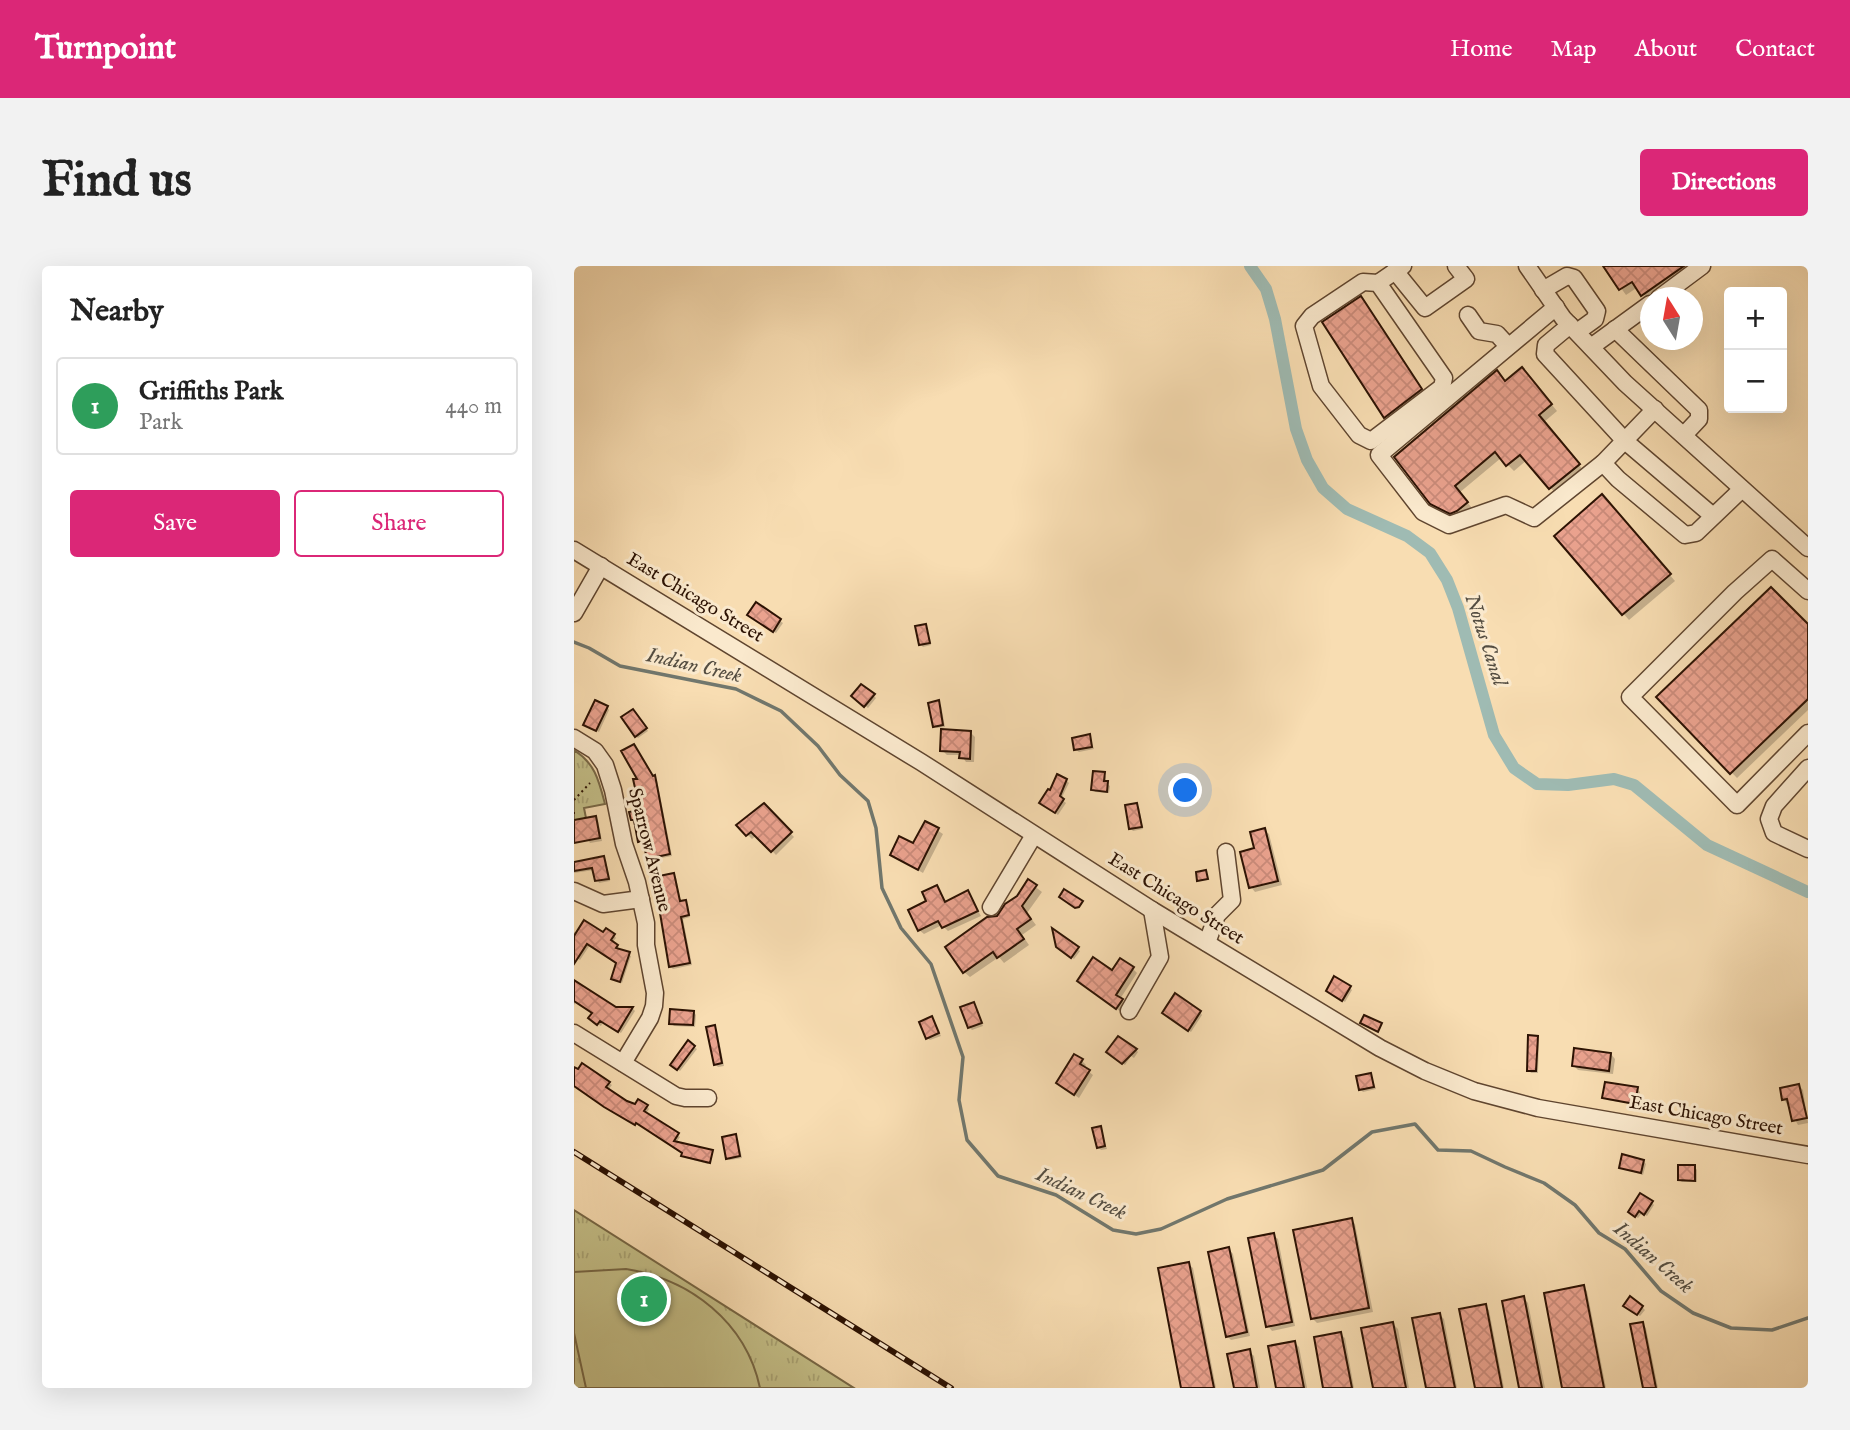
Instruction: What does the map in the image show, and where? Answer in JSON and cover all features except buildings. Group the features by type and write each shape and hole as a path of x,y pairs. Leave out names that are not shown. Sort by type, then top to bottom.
{"street":[{"path":"1378,283 1444,378 1442,387 1371,441 1359,435 1321,386 1304,326 1312,316 1363,282 1378,283 1399,269 1425,308 1466,279 1456,266"},
{"path":"1527,266 1573,329 1655,409 1808,548"},
{"path":"1674,287 1702,266"},
{"path":"1543,290 1567,276 1574,278 1597,311 1595,319 1546,345 1545,354 1625,441 1713,516"},
{"path":"1556,307 1379,455 1423,512 1449,525 1506,505 1534,518 1603,463 1655,409"},
{"path":"1591,347 1640,310"},
{"path":"1468,315 1479,331 1497,334 1508,346"},
{"path":"1615,329 1699,410 1699,419 1684,435"},
{"path":"1603,463 1685,536 1696,533 1742,489"},
{"path":"1795,536 1630,697 1737,804 1808,733"},
{"name":"East Chicago Street","path":"574,550 816,697 1152,910 1380,1048 1474,1091 1538,1108 1808,1155"},
{"path":"1772,559 1808,591"},
{"path":"574,613 601,566"},
{"name":"Sparrow Avenue","path":"574,738 595,751 605,765 646,923 647,955 655,993 654,1006 650,1018 623,1063"},
{"path":"1808,768 1774,806 1769,819 1774,833 1808,849"},
{"path":"990,907 1034,835"},
{"path":"1207,943 1217,915 1232,900 1226,852"},
{"path":"574,891 603,904 641,899"},
{"path":"1129,1011 1160,957 1152,910"},
{"path":"574,1033 676,1096 708,1098"}],"path":[{"path":"574,800 590,783"}],"green space":[{"path":"574,750 591,767 605,804 584,808 586,818 574,827"},
{"path":"574,1210 854,1388 574,1388"},
{"path":"626,1269 650,1274 672,1283 712,1308 742,1343 753,1364 760,1388 586,1388 574,1333 574,1272"}],"waterway":[{"name":"Notus Canal","path":"1250,266 1266,289 1275,319 1296,429 1307,460 1323,488 1347,509 1407,536 1430,553 1447,580 1458,608 1494,735 1514,768 1537,784 1568,785 1614,779 1634,785 1707,845 1808,892"},
{"name":"Indian Creek","path":"574,642 620,666 736,689 781,711 818,746 840,775 868,801 876,828 882,888 901,928 931,964 963,1057 959,1100 967,1140 998,1176 1056,1195 1113,1230 1136,1234 1161,1229 1227,1199 1323,1170 1372,1132 1415,1124 1438,1150 1471,1151 1544,1183 1575,1205 1599,1233 1625,1249 1661,1291 1693,1313 1731,1328 1772,1330 1808,1318"}],"railway":[{"path":"574,1152 951,1388"}],"place":[{"name":"Griffiths Park","path":"644,1299"}]}
